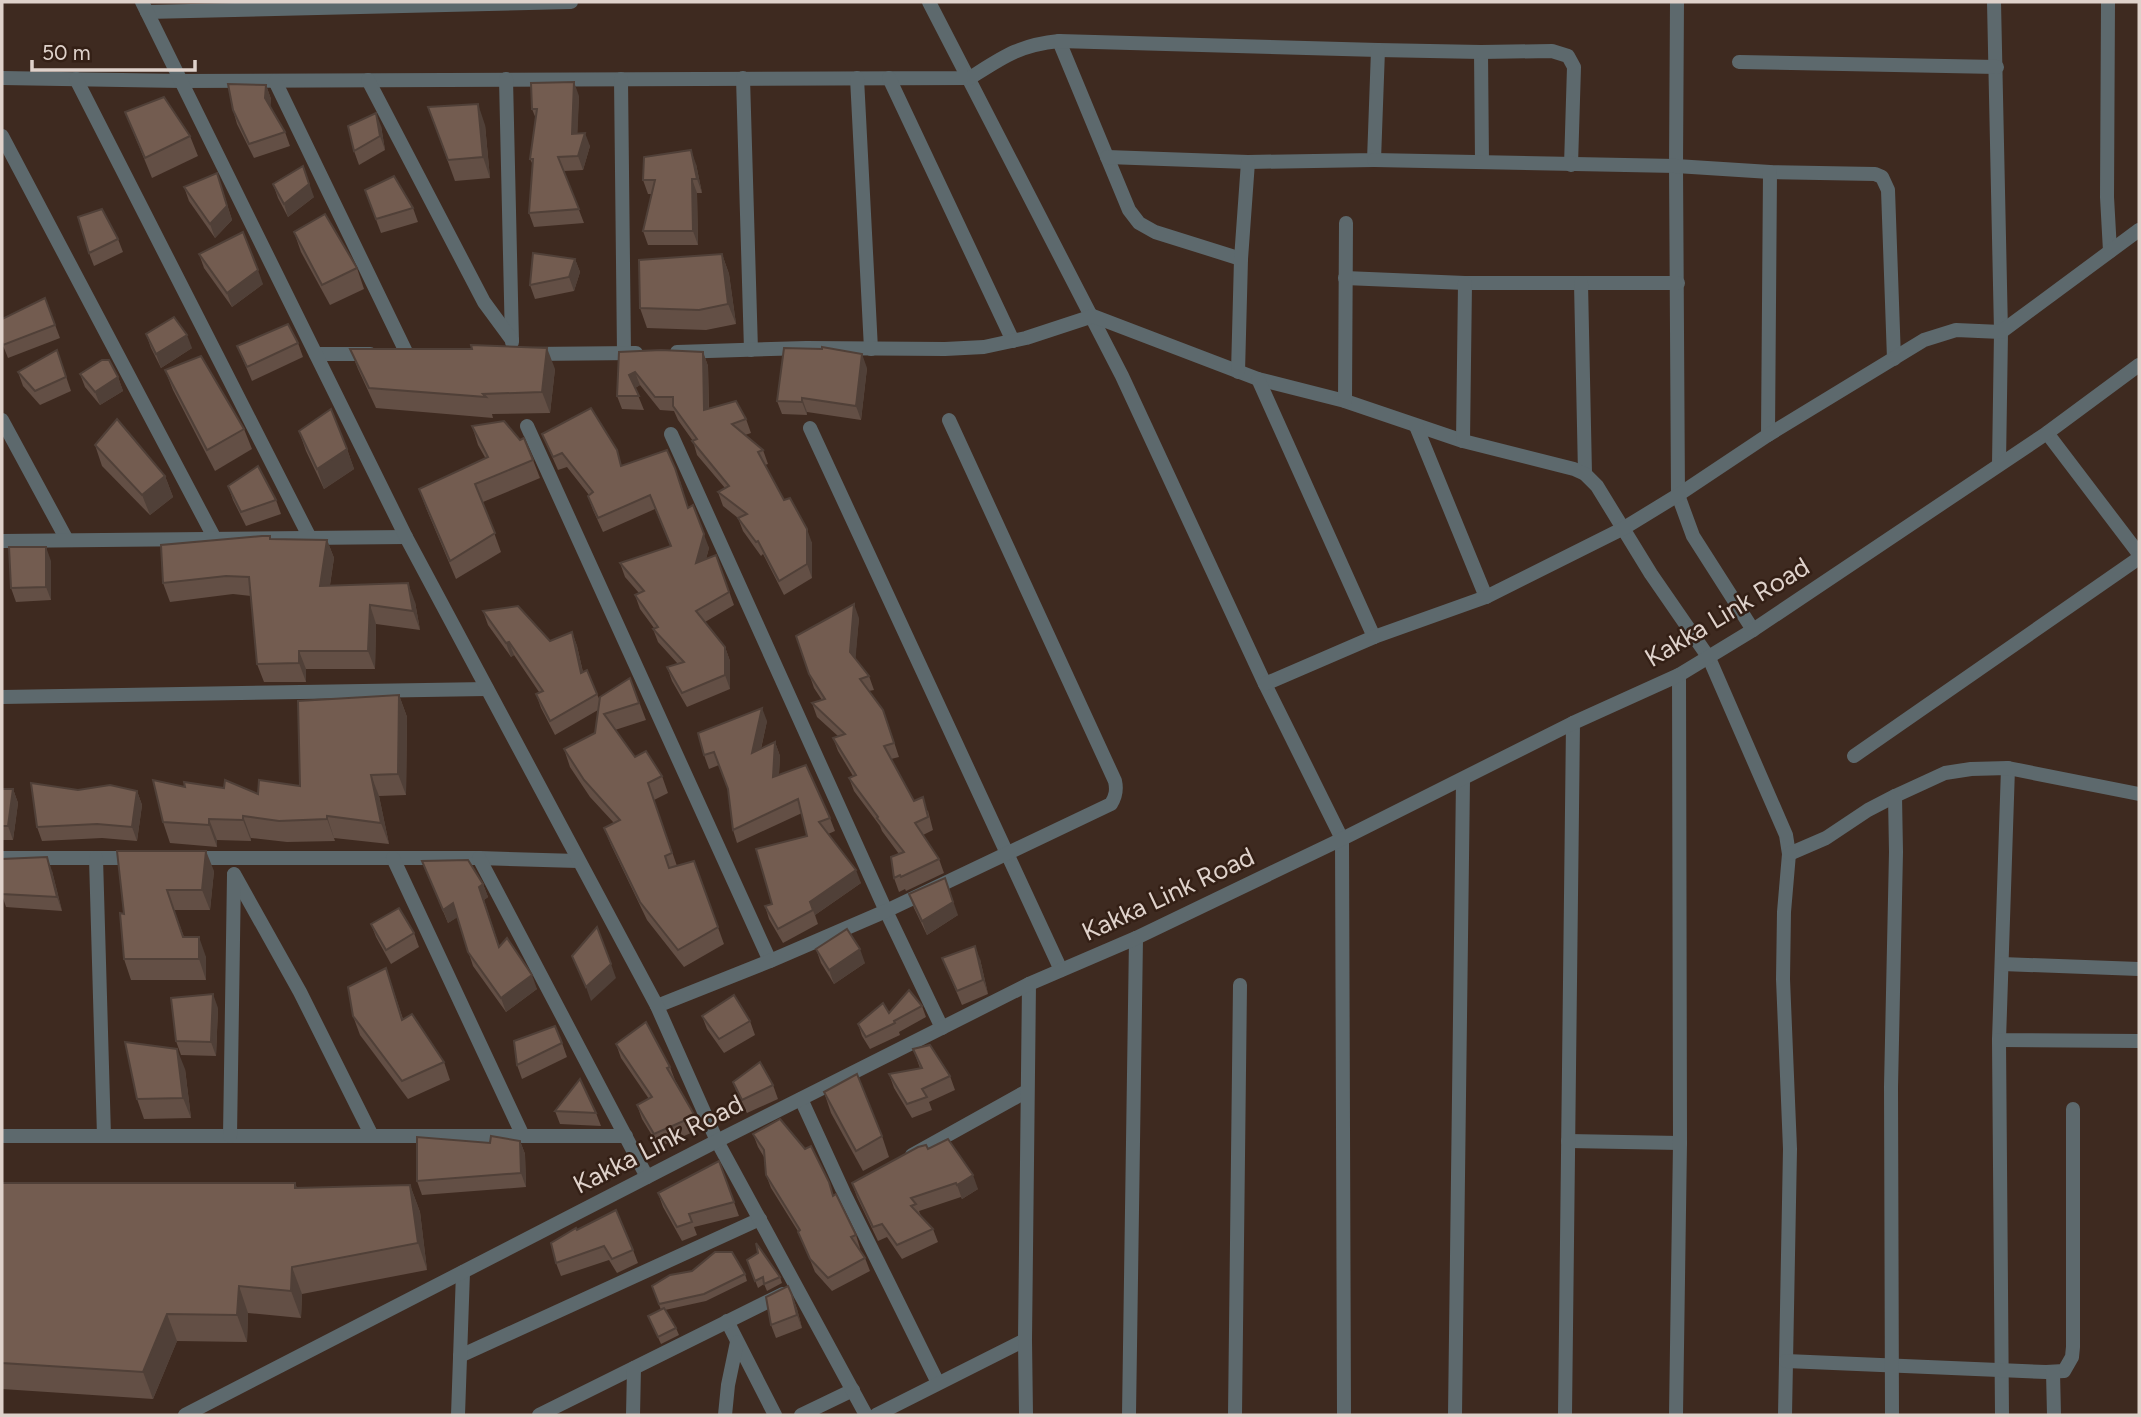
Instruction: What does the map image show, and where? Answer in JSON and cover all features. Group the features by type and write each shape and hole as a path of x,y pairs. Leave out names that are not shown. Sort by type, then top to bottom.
{"street":[{"path":"572,2 145,7 406,537 657,1006 717,1141 866,1415"},
{"path":"929,2 1093,316 1265,684 1342,839 1344,1415"},
{"path":"1677,2 1678,495 1693,536 1753,630"},
{"path":"1994,2 2001,332 1999,464"},
{"path":"2108,2 2107,197 2110,251"},
{"path":"1059,41 1129,210 1139,223 1155,232 1241,259"},
{"path":"2,78 181,81 970,78 1024,46 1059,41 1378,50 1552,51 1568,56 1574,67 1571,164"},
{"path":"1374,160 1378,50"},
{"path":"1481,52 1482,162"},
{"path":"1739,62 1997,67"},
{"path":"743,78 751,350"},
{"path":"857,78 872,349"},
{"path":"888,78 1013,341"},
{"path":"76,79 310,538"},
{"path":"506,79 508,349"},
{"path":"621,79 624,354"},
{"path":"275,80 401,354 316,354"},
{"path":"368,80 508,349"},
{"path":"2,136 215,539"},
{"path":"1107,157 1248,162 1374,160 1676,166 1770,172 1875,174 1886,182 1888,190 1894,359"},
{"path":"1238,372 1241,259 1248,162"},
{"path":"1768,435 1770,172"},
{"path":"1345,401 1346,223"},
{"path":"1265,684 1374,637 1486,597 1624,528 1768,435 1924,340 1956,330 2001,332 2139,230"},
{"path":"1345,278 1465,282 1678,282"},
{"path":"1463,441 1465,282"},
{"path":"1581,283 1585,474"},
{"path":"508,349 624,354 984,347 1013,341 1093,316 1258,379 1345,401 1463,441 1585,474 1597,486 1651,574 1709,658 1786,835 1789,855 1784,912 1783,978 1790,1149 1785,1415"},
{"name":"Kakka Link Road","path":"185,1415 1029,984 1136,939 1573,723 1679,675 1753,630 2047,433 2139,365"},
{"path":"1258,379 1374,637"},
{"path":"2,420 66,540"},
{"path":"657,1006 886,911 1111,804 1115,798 1116,786 948,420"},
{"path":"527,426 770,961"},
{"path":"1416,426 1486,597"},
{"path":"810,428 1061,970"},
{"path":"1854,756 2139,556 2047,433"},
{"path":"671,434 886,911 942,1028"},
{"path":"2,541 406,537"},
{"path":"1676,1415 1680,1143 1679,675"},
{"path":"2,697 487,689"},
{"path":"1565,1415 1573,723"},
{"path":"1789,855 1826,838 1868,810 1945,773 2008,768 2139,794"},
{"path":"2002,1415 1999,1040 2008,768"},
{"path":"1455,1415 1463,779"},
{"path":"1892,1415 1891,1087 1895,796"},
{"path":"2,858 151,858"},
{"path":"96,858 103,1136"},
{"path":"178,858 479,858 578,861"},
{"path":"230,1136 233,858"},
{"path":"393,858 523,1136"},
{"path":"479,858 647,1177"},
{"path":"234,874 300,992 372,1136"},
{"path":"1129,1415 1136,939"},
{"path":"2002,964 2139,969"},
{"path":"1026,1415 1029,984"},
{"path":"1235,1415 1240,985"},
{"path":"1999,1040 2139,1041"},
{"path":"905,1159 1027,1091"},
{"path":"801,1099 850,1190 938,1383"},
{"path":"1786,1361 2064,1371 2072,1357 2073,1348 2073,1109"},
{"path":"2,1136 626,1136"},
{"path":"1568,1141 1680,1143"},
{"path":"460,1356 760,1219"},
{"path":"458,1415 463,1272"},
{"path":"542,1415 797,1287"},
{"path":"727,1321 775,1415"},
{"path":"876,1415 1025,1340"},
{"path":"725,1415 737,1342"},
{"path":"633,1415 634,1368"},
{"path":"2053,1372 2054,1415"},
{"path":"801,1415 853,1390"}],"building":[{"path":"574,82 572,134 585,133 578,156 558,157 579,209 529,213 533,159 530,159 537,109 532,109 531,83"},
{"path":"228,84 266,85 265,98 285,132 249,144 233,110"},
{"path":"164,97 190,136 145,158 125,112"},
{"path":"478,104 483,157 448,160 428,107"},
{"path":"376,113 380,136 354,151 348,126"},
{"path":"691,150 697,179 692,179 693,231 643,231 655,180 643,180 644,157"},
{"path":"303,166 309,184 284,204 273,184"},
{"path":"217,173 227,206 210,224 184,187"},
{"path":"394,176 413,208 376,219 365,190"},
{"path":"102,209 118,239 89,253 78,217"},
{"path":"325,214 357,268 322,285 294,232"},
{"path":"243,232 258,270 227,293 199,254"},
{"path":"533,253 575,259 569,277 530,285"},
{"path":"722,254 728,304 699,310 640,308 639,260"},
{"path":"45,298 55,325 3,345 2,319"},
{"path":"174,317 187,335 156,354 146,334"},
{"path":"288,324 298,343 247,367 237,346"},
{"path":"471,345 547,348 542,392 483,394 486,397 369,388 350,349 472,349"},
{"path":"822,347 862,354 856,406 802,398 802,402 777,401 784,348"},
{"path":"57,350 66,377 35,391 18,372"},
{"path":"619,352 703,352 704,410 736,401 746,419 732,424 763,450 758,452 784,500 790,498 807,529 807,564 779,581 758,541 756,542 738,518 747,514 718,492 729,486 692,441 697,439 673,406 673,397 655,397 635,372 629,375 639,396 617,396"},
{"path":"201,356 244,429 207,450 165,370"},
{"path":"102,360 109,360 118,377 95,392 80,374"},
{"path":"591,408 617,450 621,466 667,450 688,508 693,505 704,534 696,563 716,555 729,592 696,611 725,647 725,675 682,693 667,667 684,662 653,629 658,627 635,595 644,591 620,563 671,546 650,495 598,518 588,496 593,492 562,453 553,457 542,434"},
{"path":"331,409 347,449 317,469 299,431"},
{"path":"117,419 165,476 142,495 95,445"},
{"path":"504,421 520,440 524,438 533,460 475,484 495,533 450,561 419,489 488,457 472,426"},
{"path":"258,466 276,500 241,512 228,486"},
{"path":"270,536 270,539 327,540 320,586 408,583 413,611 370,605 368,651 299,651 299,663 257,664 249,577 226,576 163,583 161,545"},
{"path":"9,547 46,547 46,587 11,588"},
{"path":"854,604 850,652 869,676 860,679 883,710 894,743 884,746 914,801 923,797 928,817 915,823 939,859 901,877 900,875 894,878 891,857 904,852 849,778 856,775 833,738 845,734 812,703 825,699 809,674 796,636"},
{"path":"518,606 550,641 572,632 581,673 587,670 597,694 550,721 536,694 543,691 509,642 506,643 483,611"},
{"path":"630,678 639,703 604,714 635,757 646,751 662,776 648,783 672,853 665,856 669,868 694,861 718,927 678,950 640,902 604,828 620,820 584,780 564,749 595,733 600,697"},
{"path":"399,695 398,774 371,775 381,823 327,816 327,819 279,821 243,816 243,820 209,819 209,825 163,822 153,780 185,787 184,782 224,788 225,780 258,794 259,780 300,786 298,701"},
{"path":"762,708 752,753 775,742 773,777 806,765 830,818 819,822 856,870 810,902 813,910 778,929 765,906 772,904 756,849 807,836 798,799 733,830 728,789 714,752 704,755 698,733"},
{"path":"31,783 78,790 110,785 137,791 132,827 97,824 37,827"},
{"path":"2,789 13,789 8,826 2,826"},
{"path":"117,851 206,851 202,890 167,890 183,937 199,937 199,959 124,959 120,913 124,914"},
{"path":"47,857 57,897 2,894 2,859"},
{"path":"468,860 483,884 479,887 499,947 507,938 532,975 501,998 468,952 453,903 443,910 422,861"},
{"path":"945,878 953,902 922,921 909,894"},
{"path":"399,908 414,933 386,950 371,924"},
{"path":"597,927 611,964 586,987 572,956"},
{"path":"847,929 860,949 829,970 816,949"},
{"path":"975,946 983,980 957,991 942,958"},
{"path":"386,968 402,1020 412,1014 444,1062 402,1081 353,1016 348,987"},
{"path":"909,990 922,1006 866,1037 858,1024 883,1003 889,1013"},
{"path":"213,994 211,1042 176,1041 171,998"},
{"path":"734,995 750,1021 719,1039 702,1016"},
{"path":"646,1022 670,1067 667,1068 695,1116 654,1134 637,1105 652,1097 616,1044"},
{"path":"555,1026 562,1043 517,1065 514,1041"},
{"path":"125,1042 177,1049 183,1098 137,1099"},
{"path":"930,1045 950,1076 922,1089 927,1097 907,1104 889,1074 922,1068 913,1049"},
{"path":"760,1062 773,1085 742,1100 733,1082"},
{"path":"857,1074 882,1136 856,1151 824,1092"},
{"path":"580,1079 596,1113 555,1111"},
{"path":"780,1119 805,1149 811,1146 833,1196 836,1194 856,1235 851,1237 865,1258 828,1278 810,1259 798,1232 800,1230 766,1175 764,1150 753,1134"},
{"path":"491,1136 520,1141 521,1173 417,1181 417,1137 490,1143"},
{"path":"948,1139 973,1175 957,1185 956,1183 911,1198 916,1204 911,1206 933,1229 897,1245 882,1224 873,1227 852,1183 918,1147 926,1145 928,1149"},
{"path":"719,1161 734,1202 689,1214 692,1222 677,1227 658,1193"},
{"path":"2,1183 295,1183 295,1188 410,1185 418,1243 292,1267 291,1291 239,1286 237,1315 167,1314 143,1372 2,1363"},
{"path":"616,1210 633,1250 612,1259 604,1246 556,1263 551,1243"},
{"path":"756,1243 780,1277 764,1284 763,1277 755,1281 747,1260 758,1253"},
{"path":"715,1252 732,1252 745,1274 704,1294 659,1304 652,1286 670,1275 692,1271"},
{"path":"788,1286 797,1315 771,1325 766,1297"},
{"path":"664,1308 676,1328 658,1337 648,1316"}]}
